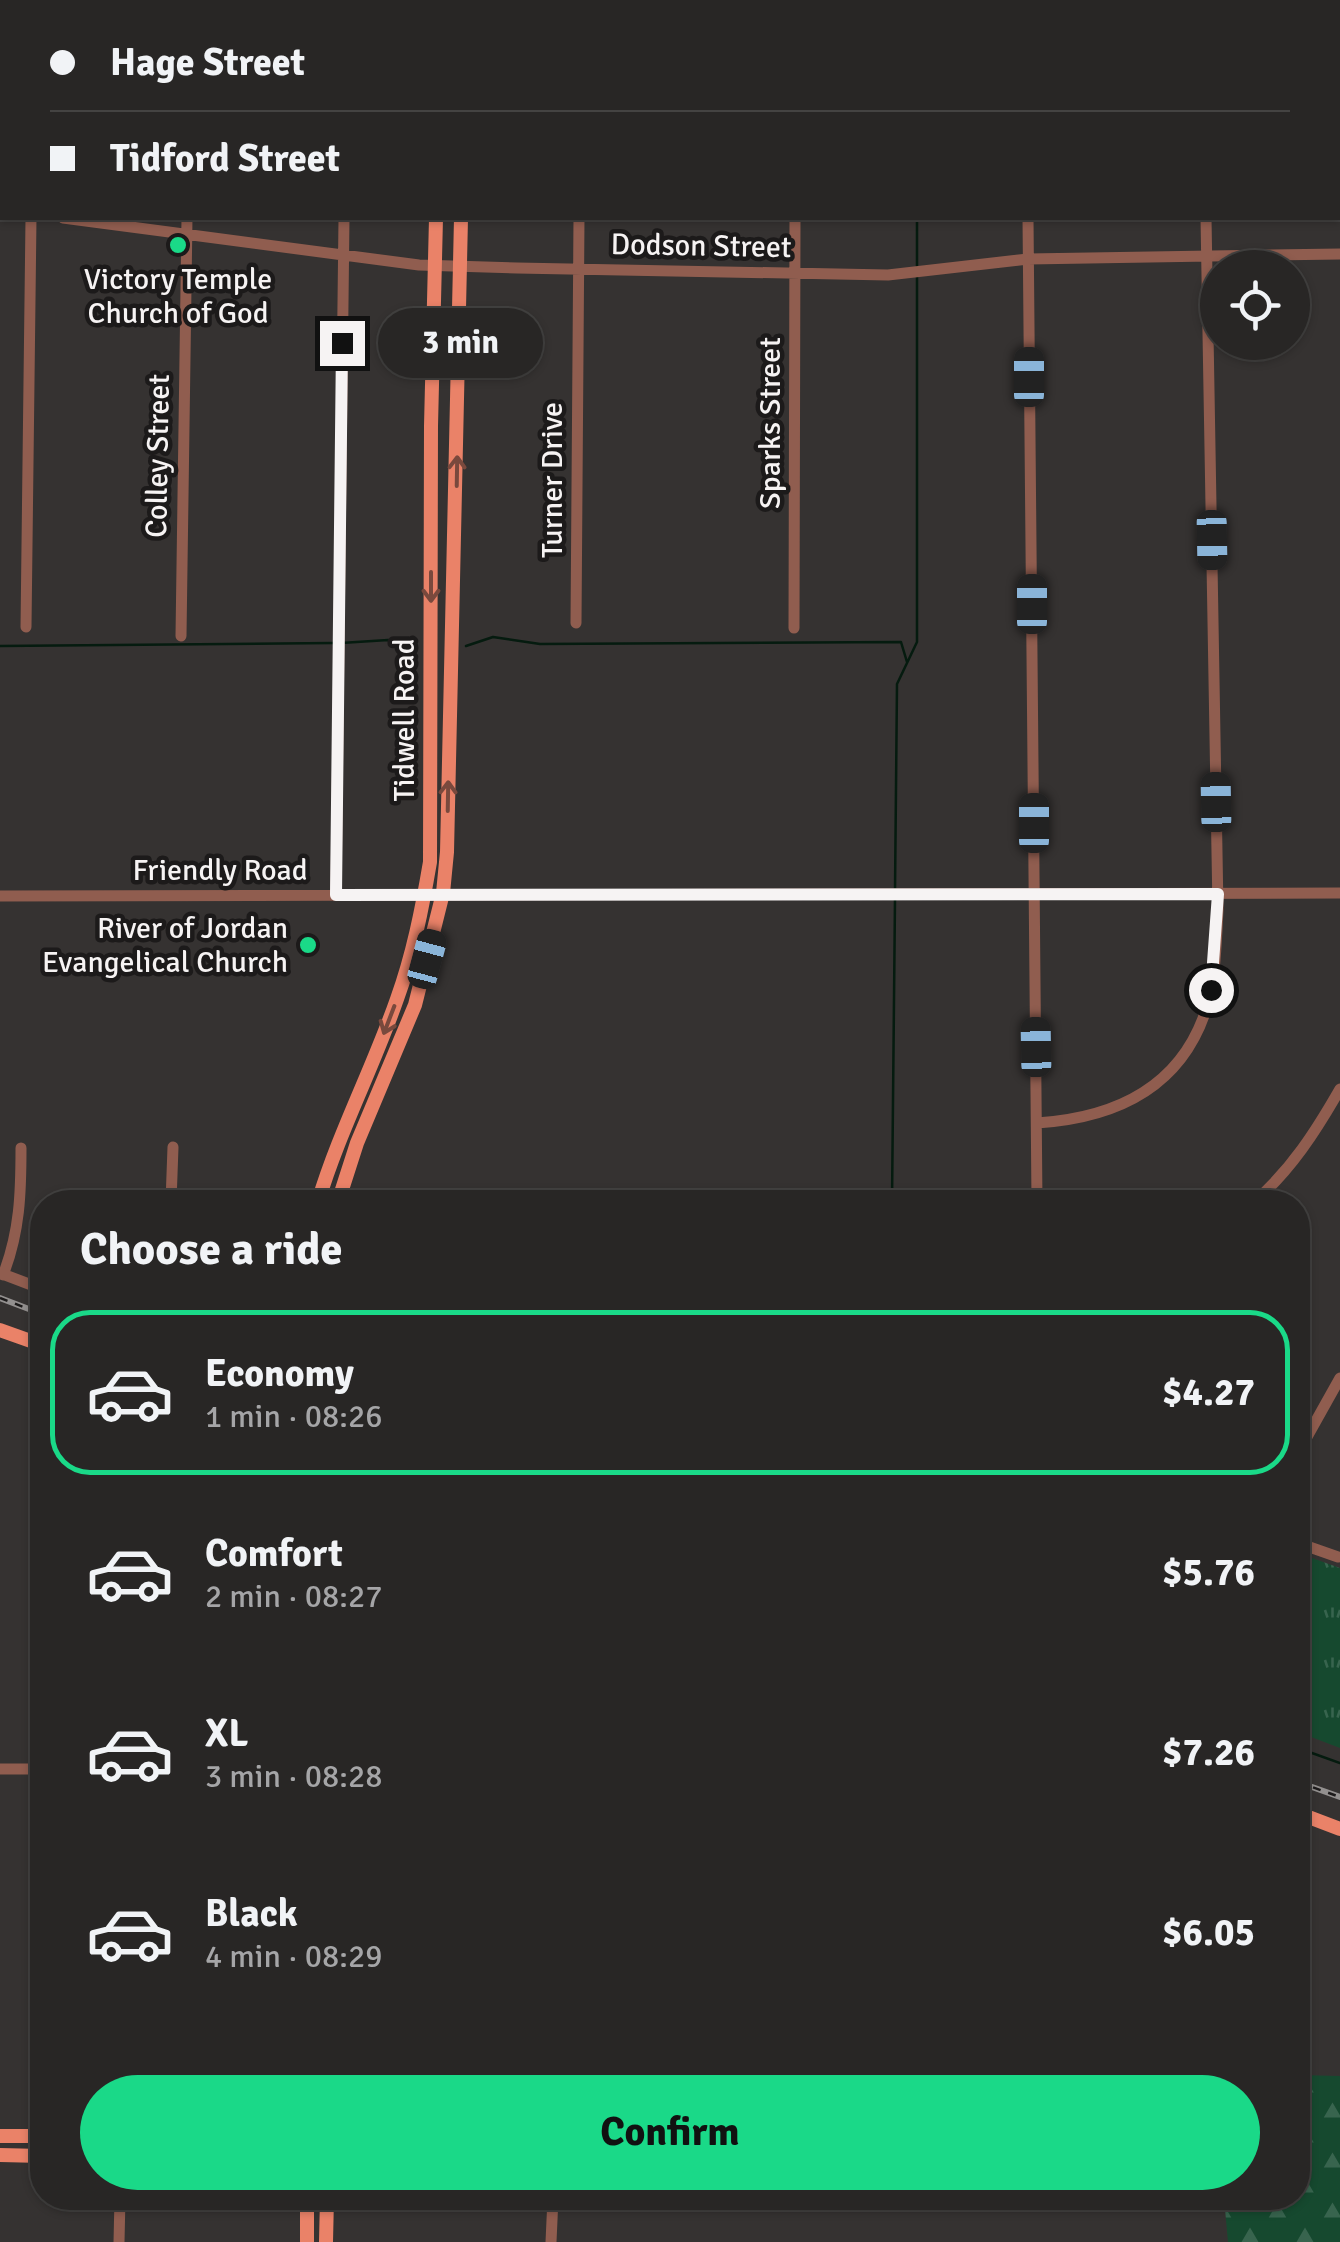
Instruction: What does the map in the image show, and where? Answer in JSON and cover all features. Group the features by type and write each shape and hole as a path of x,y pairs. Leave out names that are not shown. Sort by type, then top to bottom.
{"main road":[{"name":"Tidwell Road","path":"342,1190 382,1059 424,893 431,835 431,426 436,220"},
{"name":"Tidwell Road","path":"322,1190 348,1117 415,1005 443,893 461,220"},
{"path":"431,426 458,426"},
{"path":"432,723 449,723"},
{"path":"0,1330 30,1341"},
{"path":"1310,1818 1340,1829"},
{"path":"0,2136 30,2136"},
{"path":"0,2155 30,2156"},
{"path":"307,2210 307,2242"},
{"path":"326,2210 326,2242"}],"street":[{"path":"26,626 31,220"},
{"name":"Dodson Street","path":"78,220 436,266 896,274 1028,259 1200,255"},
{"name":"Colley Street","path":"181,636 187,220"},
{"path":"336,895 344,220"},
{"name":"Turner Drive","path":"576,622 579,220"},
{"name":"Sparks Street","path":"794,628 795,220"},
{"path":"1028,220 1038,1190"},
{"path":"1206,220 1207,250"},
{"name":"Dodson Street","path":"1310,254 1340,254"},
{"path":"1037,1123 1071,1121 1115,1110 1153,1086 1186,1052 1211,990 1218,894 1209,360"},
{"name":"Friendly Road","path":"0,896 1340,893"},
{"path":"1268,1190 1312,1136 1340,1089"},
{"path":"171,1190 173,1147"},
{"path":"22,1148 20,1212 15,1240 2,1274 30,1284"},
{"path":"1310,1432 1340,1378"},
{"path":"1310,1546 1338,1557"},
{"path":"0,1769 30,1770"},
{"path":"120,2210 120,2242"},
{"path":"551,2242 552,2210"}],"green space":[{"path":"1310,1557 1340,1568 1340,1748 1310,1737"},
{"path":"1310,2075 1340,2076 1340,2242 1228,2242 1225,2210 1310,2210"}],"waterway":[{"path":"917,220 917,266"},
{"path":"895,891 897,684 917,642 917,274"},
{"path":"466,646 493,637 540,644 901,642 907,662"},
{"path":"341,643 388,640 416,644"},
{"path":"0,646 333,643"},
{"path":"892,1190 895,899"},
{"path":"1310,1752 1340,1763"}],"railway":[{"path":"0,1298 30,1309"},
{"path":"1310,1786 1340,1797"}],"place":[{"name":"Victory Temple Church of God","path":"178,245"},
{"name":"River of Jordan Evangelical Church","path":"308,945"}],"route":[{"path":"342,343 336,895 1218,894 1211,990"}]}
